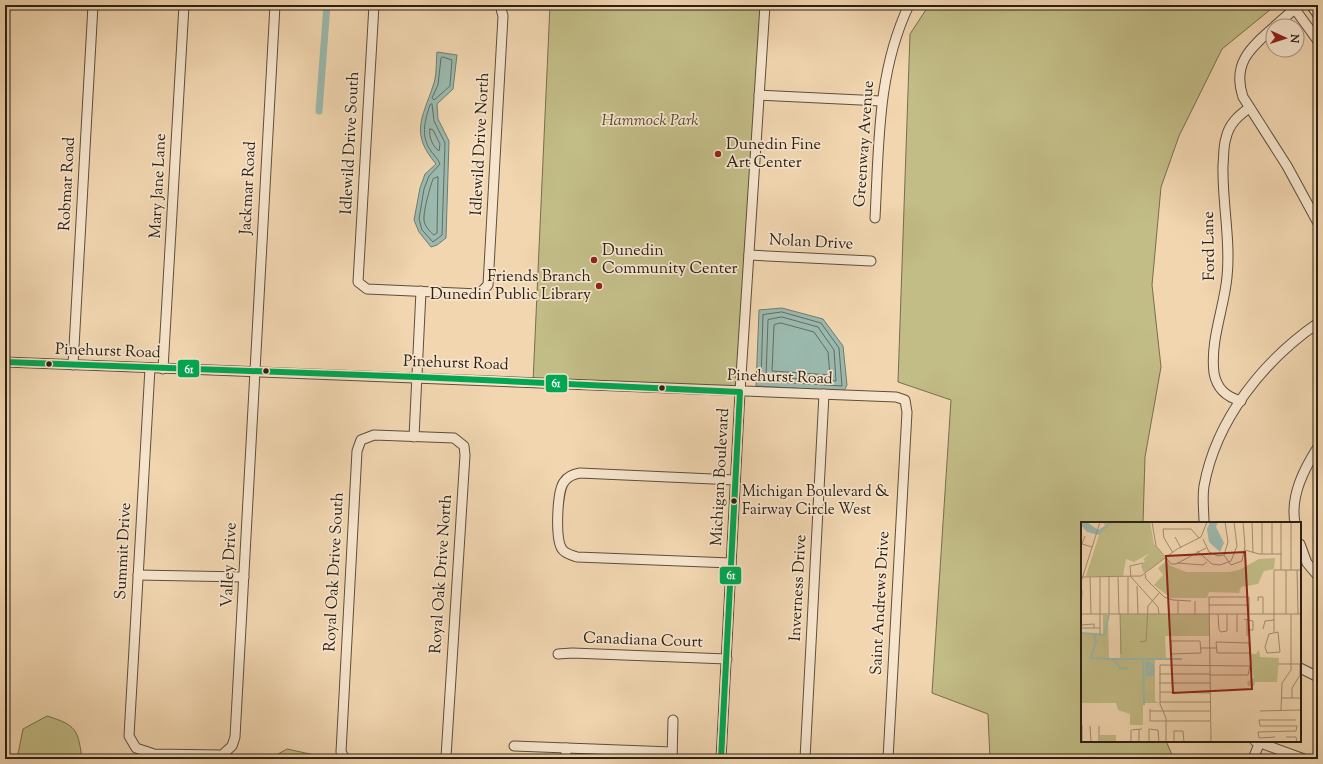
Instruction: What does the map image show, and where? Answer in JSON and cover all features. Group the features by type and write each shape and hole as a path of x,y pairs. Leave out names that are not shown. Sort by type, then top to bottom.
{"street":[{"name":"Robmar Road","path":"73,365 93,5"},
{"name":"Mary Jane Lane","path":"164,369 184,5"},
{"name":"Jackmar Road","path":"255,373 275,5"},
{"name":"Idlewild Drive South","path":"374,5 358,282 367,289 421,291"},
{"name":"Idlewild Drive North","path":"421,291 479,294 488,285 503,16 500,5"},
{"name":"Michigan Boulevard","path":"721,759 740,392 765,5"},
{"name":"Greenway Avenue","path":"875,218 881,101 891,50 909,5"},
{"path":"1311,5 1318,15"},
{"path":"1283,18 1295,6 1318,41"},
{"path":"1265,35 1255,44 1242,64 1239,76 1239,87 1249,108 1287,166 1318,223"},
{"path":"759,95 881,101"},
{"name":"Ford Lane","path":"1241,401 1230,398 1220,388 1214,373 1214,357 1215,338 1225,296 1229,260 1223,181 1225,139 1230,127 1237,117 1249,108"},
{"name":"Nolan Drive","path":"749,255 871,261"},
{"path":"414,437 421,291"},
{"path":"1204,522 1204,487 1217,440 1241,401 1269,365 1296,338 1318,323"},
{"name":"Pinehurst Road","path":"5,362 255,373 417,377 740,392 896,396 905,400"},
{"name":"Summit Drive","path":"150,368 129,736 136,748 154,754 222,755"},
{"name":"Valley Drive","path":"222,755 232,746 235,737 256,383 255,373"},
{"name":"Inverness Drive","path":"805,759 824,394"},
{"name":"Saint Andrews Drive","path":"888,759 907,412 905,400"},
{"name":"Royal Oak Drive South","path":"345,759 341,752 358,446 361,440 374,435 414,437"},
{"name":"Royal Oak Drive North","path":"414,437 454,438 464,446 465,455 445,758"},
{"path":"1295,522 1294,501 1300,480 1318,447"},
{"path":"731,563 577,558 566,553 562,549 559,542 560,497 564,481 571,475 580,473 735,480"},
{"path":"1301,551 1303,565 1318,576"},
{"path":"138,575 244,577"},
{"name":"Canadiana Court","path":"558,654 572,653 727,659"},
{"path":"1301,668 1318,677"},
{"path":"514,746 566,748 672,756 673,720"},
{"path":"1253,759 1257,742 1304,759"},
{"path":"566,748 566,759"}],"green space":[{"name":"Hammock Park","path":"550,5 763,5 740,392 533,382"},
{"path":"929,5 1276,5 1222,49 1179,136 1161,187 1152,285 1161,367 1145,457 1143,522 1081,522 1081,742 1166,742 1174,759 990,759 988,714 932,693 951,400 898,382 910,34"},
{"path":"47,716 64,722 74,730 79,741 82,759 17,759 23,729"},
{"path":"287,749 333,759 269,759"}],"water":[{"path":"437,52 457,55 453,89 437,104 438,119 449,141 446,238 437,245 431,247 419,232 414,220 420,188 425,174 436,164 423,143 421,126 422,117 436,73"},
{"path":"782,308 823,319 843,346 847,385 844,391 756,386 759,310"}],"waterway":[{"path":"319,111 327,5"}],"transit line":[{"name":"61","path":"5,362 417,377 740,392 721,759"}],"place":[{"name":"Dunedin Fine Art Center","path":"718,154"},
{"name":"Dunedin Community Center","path":"594,260"},
{"name":"Friends Branch Dunedin Public Library","path":"599,286"},
{"name":"Michigan Boulevard & Fairway Circle West","path":"734,501"}]}
